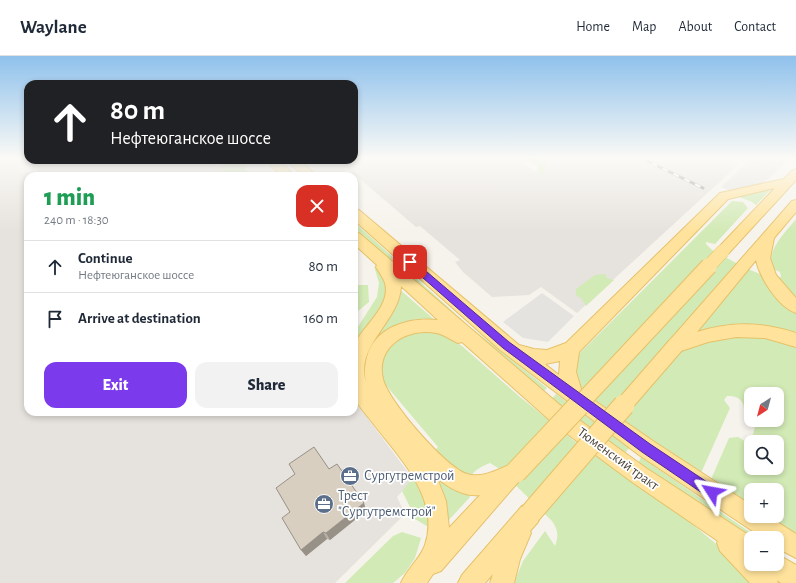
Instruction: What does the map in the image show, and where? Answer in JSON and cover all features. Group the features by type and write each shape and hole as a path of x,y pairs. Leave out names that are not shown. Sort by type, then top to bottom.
{"main road":[{"path":"358,216 506,345 530,356 546,358 558,355 572,348 717,205 724,196 733,192 784,183"},
{"path":"413,583 505,480 786,183"},
{"path":"717,205 727,199 734,198 742,200 750,203 754,208 756,216"},
{"path":"470,583 676,346 796,204"},
{"path":"769,236 764,248 763,257 766,269 782,292 796,307"},
{"path":"358,240 492,358"},
{"path":"358,358 365,340 388,307 394,288 390,276 373,253"},
{"path":"492,358 460,337 440,328 422,325 411,327 392,334 380,346 374,357 374,379 389,407 425,453 443,470 459,481 472,485 484,485 505,480"},
{"path":"676,346 711,333 734,329 753,329 777,333 796,340"},
{"name":"Тюменский тракт","path":"506,345 576,398 646,448 721,499 796,547"},
{"path":"572,348 566,371 568,385 576,398"},
{"name":"Тюменский тракт","path":"492,358 556,413 599,447 744,545"},
{"path":"358,384 364,397 413,460 433,491 438,519 437,542 430,558 413,583"},
{"path":"721,499 796,539"},
{"path":"502,583 512,552 530,514"},
{"path":"699,516 739,554 766,583"},
{"path":"784,571 796,579"}],"shaded area":[{"path":"0,183 24,183 24,416 358,416 358,405 413,479 397,497 405,514 335,583 0,583"},
{"path":"364,183 719,183 577,313 541,287 529,295 492,297 463,272 455,262 460,260 420,226 416,227"},
{"path":"726,183 764,183 729,190 721,187"},
{"path":"542,293 574,316 548,342 523,338 503,322"}],"green space":[{"path":"772,188 756,205 737,196"},
{"path":"732,201 743,202 748,208 715,244 706,242 706,244 712,250 765,276 781,277 780,272 771,268 772,254 782,236 796,219 796,534 775,523 784,523 784,483 744,483 744,505 712,484 712,477 729,438 738,437 744,440 744,475 784,475 784,435 753,435 755,427 784,427 784,387 744,387 744,408 740,400 727,396 724,400 730,408 701,473 608,413 579,389 574,362 579,354"},
{"path":"358,226 469,326 547,388 543,392 407,275 358,231"},
{"path":"374,266 383,275 388,291 383,303 358,343 358,327 377,297 379,283"},
{"path":"605,274 607,278 614,280 586,306 581,298 576,295 576,289 595,275"},
{"path":"358,285 368,285 369,302 358,311"},
{"path":"397,287 437,322 388,332 371,394 362,373 364,351"},
{"path":"416,331 439,333 462,346 520,397 573,440 692,524 721,548 755,583 514,583 523,561 545,531 555,546 557,539 556,527 552,521 498,468 490,463 480,467 471,476 465,488 470,497 448,521 430,528 410,516 413,513 402,491 438,447 384,383 381,365 384,354 391,343 400,336"},
{"path":"556,394 629,448 624,455 551,400"},
{"path":"641,457 748,531 744,531 744,533 638,464"},
{"path":"402,532 421,538 415,558 405,573 393,583 345,583 393,536"}],"building":[{"name":"Трест \"Сургутремстрой\"","path":"314,447 329,469 337,464 364,503 326,533 323,532 301,550 282,518 290,512 276,488 295,474 289,464"}],"railway":[{"path":"692,183 703,188"}],"place":[{"name":"Сургутремстрой","path":"350,476"},
{"name":"Трест \"Сургутремстрой\"","path":"324,504"}],"route":[{"path":"410,262 506,345 576,398 646,448 712,492"}]}
